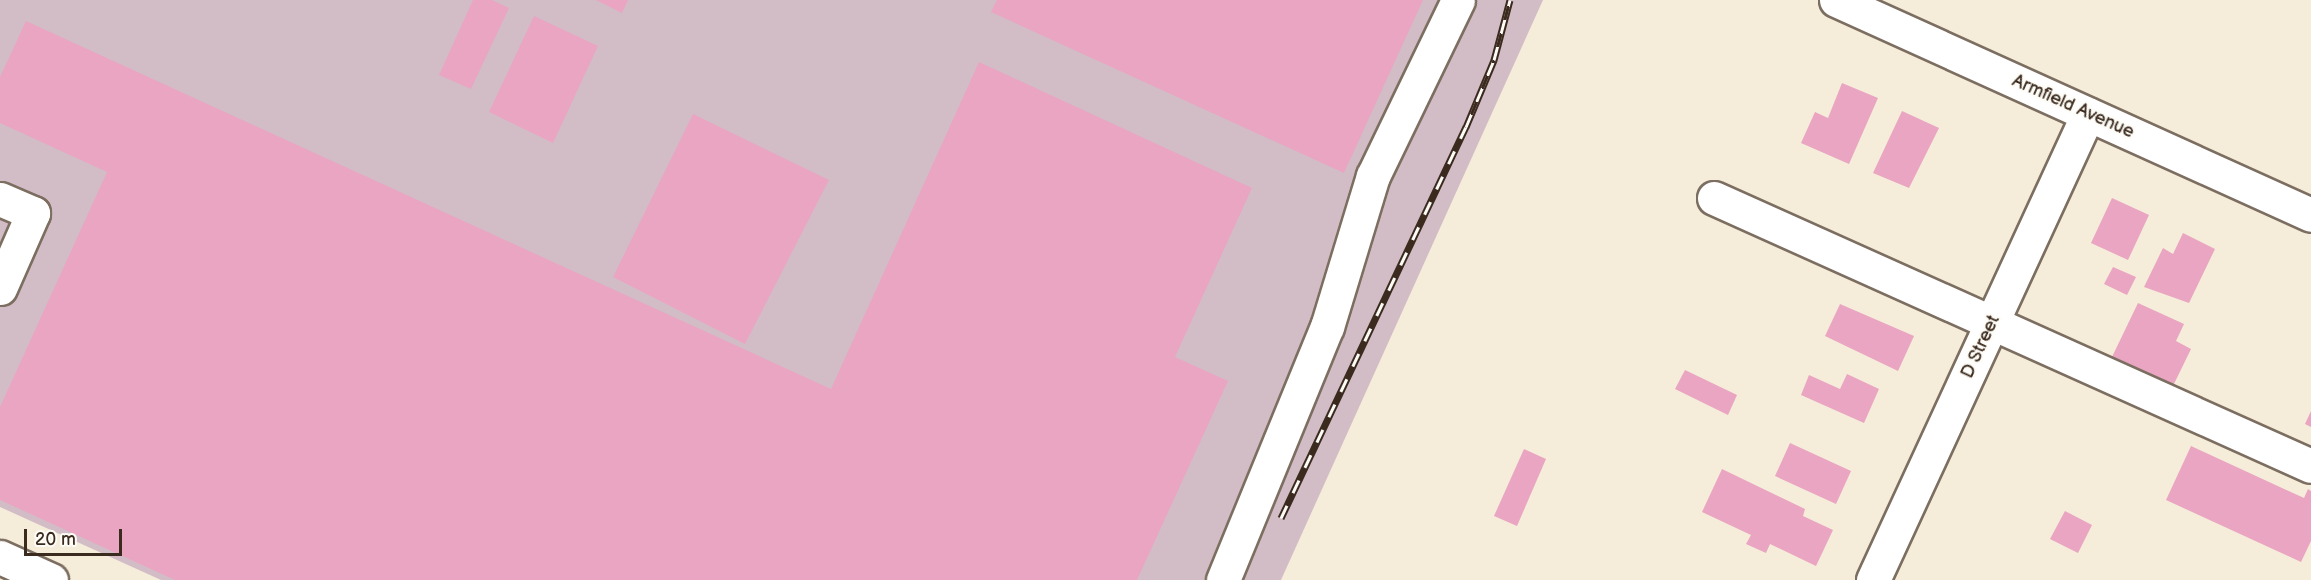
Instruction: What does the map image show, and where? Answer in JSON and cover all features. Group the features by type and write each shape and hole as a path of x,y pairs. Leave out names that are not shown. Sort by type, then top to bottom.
{"street":[{"path":"1223,580 1327,327 1372,176 1458,0"},
{"name":"Armfield Avenue","path":"1836,0 2311,215"},
{"name":"D Street","path":"1873,580 2088,114"},
{"path":"1714,198 2311,466"},
{"path":"0,199 33,213 0,288"},
{"path":"0,557 51,580"}],"shaded area":[{"path":"0,0 1543,0 1281,580 161,580 0,507"}],"building":[{"path":"473,0 492,0 509,8 471,89 439,75"},
{"path":"596,0 628,0 622,13"},
{"path":"997,0 1423,0 1344,173 991,12"},
{"path":"534,16 598,46 553,143 489,112"},
{"path":"26,21 831,389 979,62 1252,188 1175,357 1228,381 1137,580 175,580 0,500 0,407 107,172 0,123 0,77"},
{"path":"1842,83 1878,98 1849,164 1801,143 1815,112 1828,118"},
{"path":"1902,111 1939,128 1909,188 1873,173"},
{"path":"693,114 829,180 745,344 613,277"},
{"path":"2112,198 2149,215 2128,260 2091,243"},
{"path":"2183,233 2215,249 2189,303 2144,287 2163,248 2173,254"},
{"path":"2113,267 2136,277 2127,295 2104,284"},
{"path":"2138,303 2184,324 2176,341 2191,349 2172,388 2111,359"},
{"path":"1840,304 1914,336 1898,371 1825,336"},
{"path":"1685,370 1737,395 1728,415 1675,389"},
{"path":"1847,374 1879,389 1864,423 1801,395 1809,375 1840,389"},
{"path":"2311,411 2311,427 2305,424"},
{"path":"1790,443 1851,471 1836,504 1775,476"},
{"path":"2191,446 2304,498 2308,489 2311,491 2311,541 2301,562 2166,500"},
{"path":"1524,449 1546,459 1517,526 1494,516"},
{"path":"1722,469 1805,509 1803,516 1833,530 1816,566 1770,544 1766,553 1746,544 1751,535 1702,512"},
{"path":"2065,511 2092,525 2078,553 2050,539"}],"railway":[{"path":"1281,518 1466,127 1494,60 1510,0"}]}
